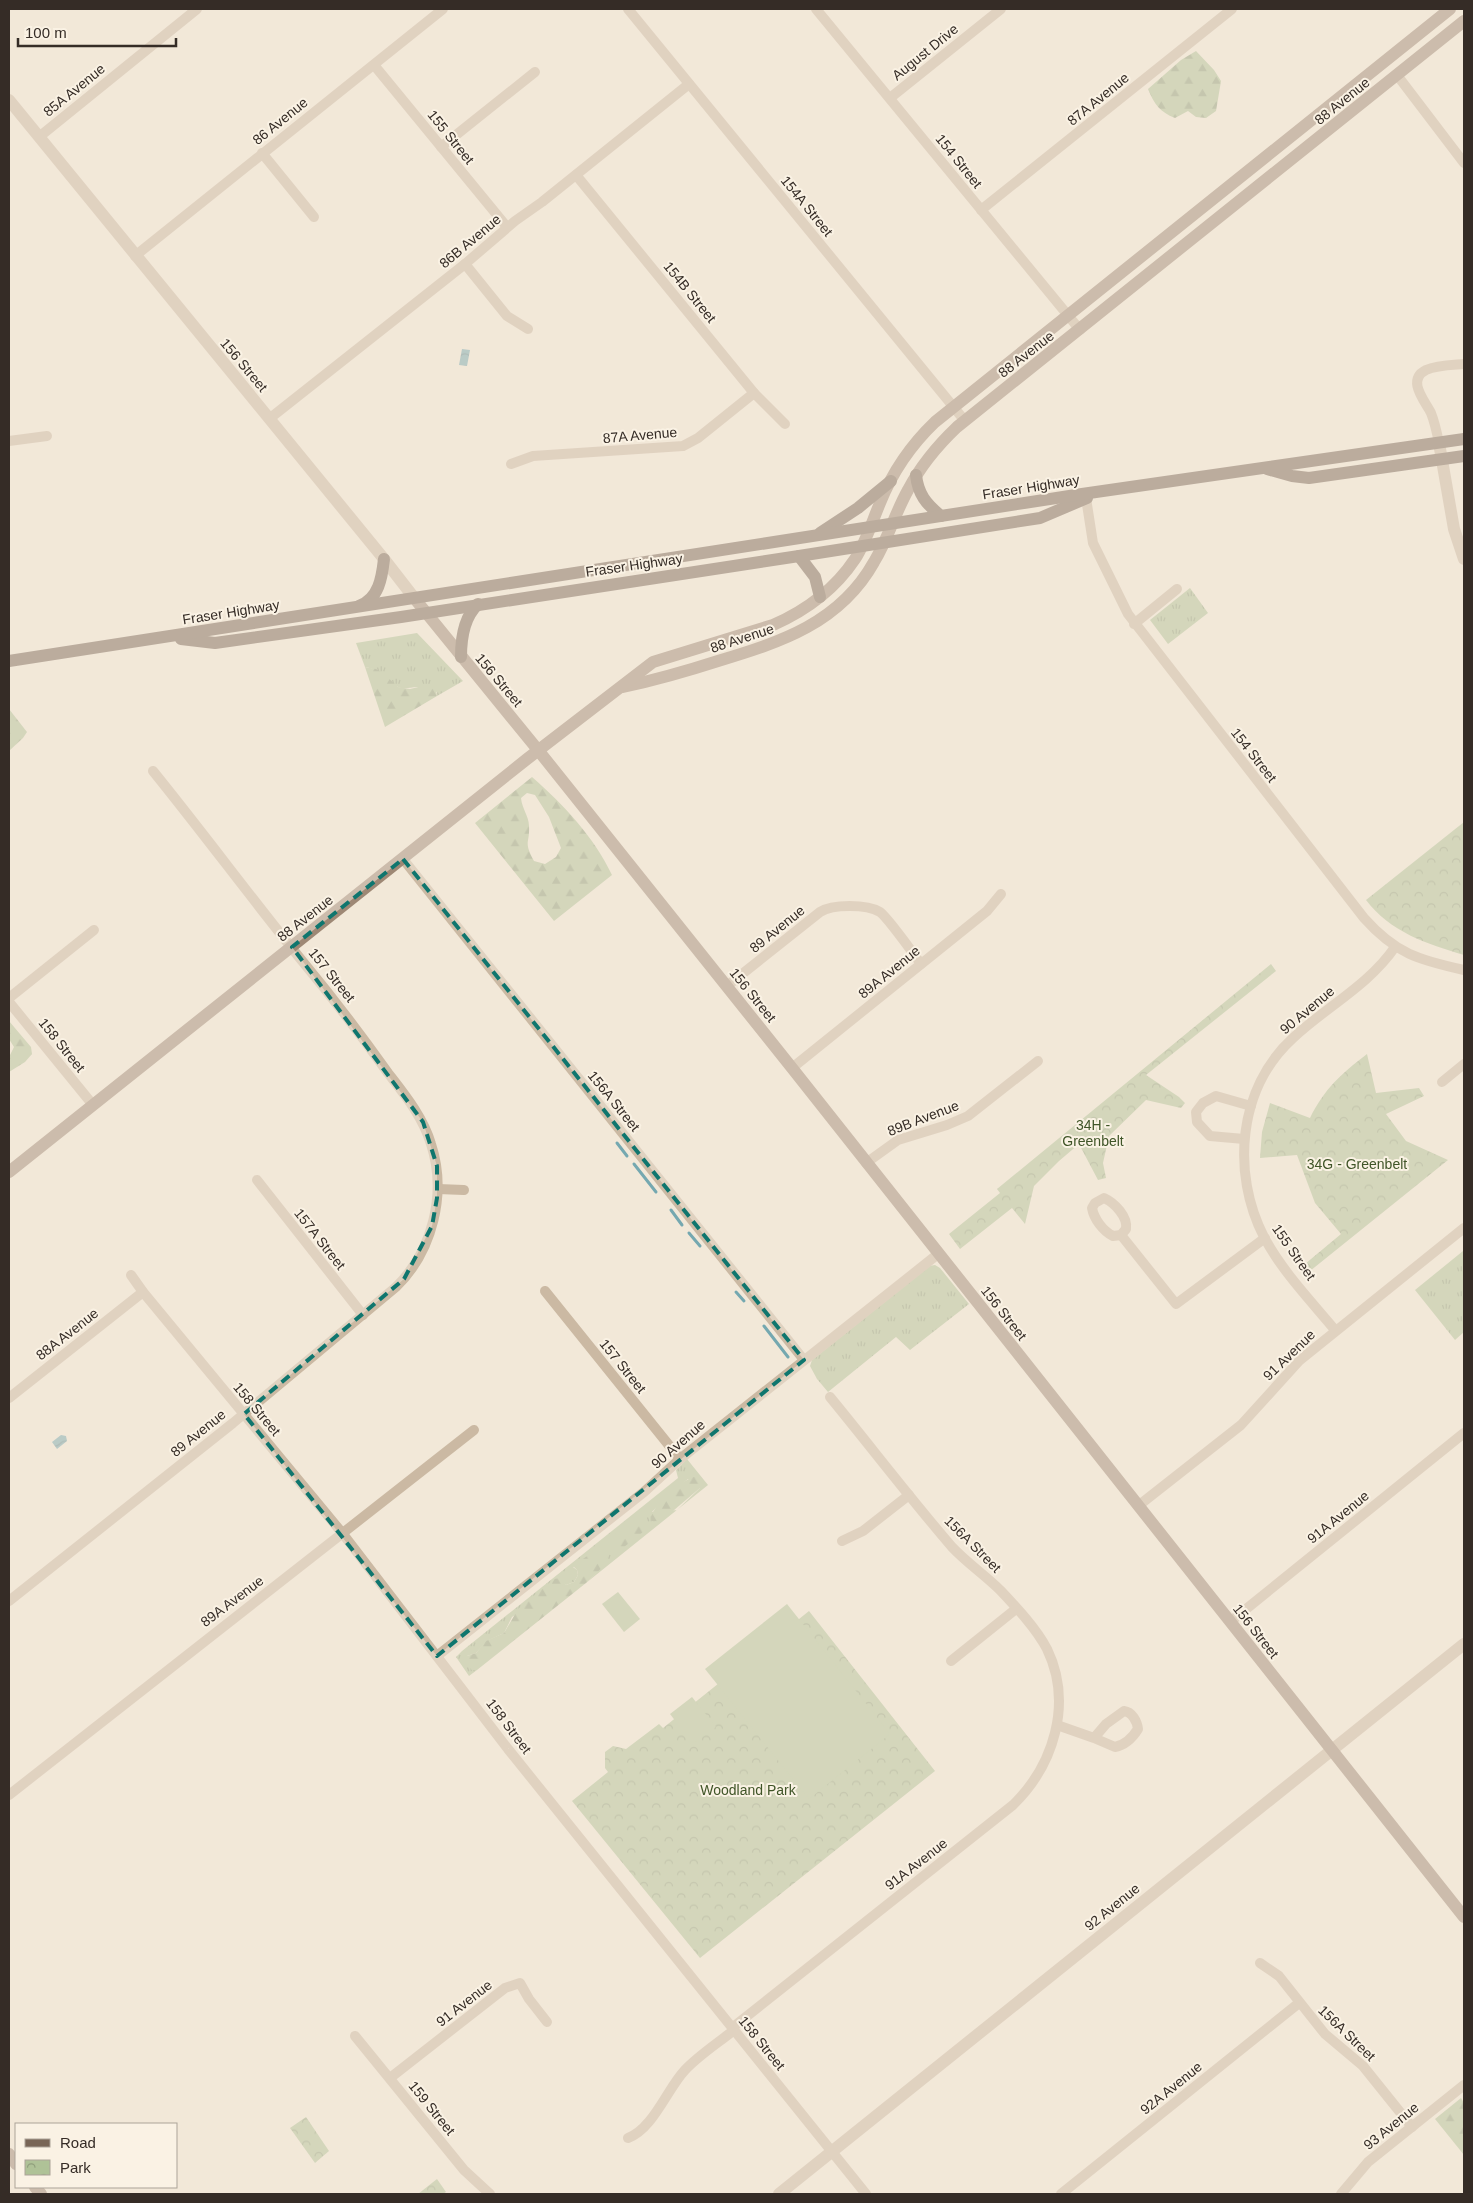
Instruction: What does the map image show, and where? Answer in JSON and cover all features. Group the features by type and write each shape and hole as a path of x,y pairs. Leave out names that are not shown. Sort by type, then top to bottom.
{"main road":[{"name":"88 Avenue","path":"9,1172 538,750 653,662 772,625 789,618 820,597 845,571 863,546 891,481 924,433 1450,9"},
{"name":"88 Avenue","path":"621,687 660,679 768,646 798,633 825,616 853,590 874,562 916,475 935,450 965,421 1464,21"},
{"name":"Fraser Highway","path":"9,661 892,523 1464,439"},
{"name":"Fraser Highway","path":"1262,468 1292,476 1309,478 1464,456"},
{"path":"916,475 923,499 941,516"},
{"path":"816,535 858,508 891,481"},
{"name":"Fraser Highway","path":"166,637 216,643 799,556 1040,518 1102,491"},
{"path":"799,556 815,577 820,597"},
{"path":"354,608 364,604 376,592 382,576 384,559"},
{"name":"156 Street","path":"415,599 727,986 1464,1917"},
{"path":"461,657 461,644 465,628 471,613 478,604"}],"street":[{"name":"85A Avenue","path":"39,137 198,9"},
{"name":"86 Avenue","path":"135,256 443,9"},
{"name":"154A Street","path":"628,9 965,421"},
{"name":"154 Street","path":"816,9 1080,330"},
{"name":"August Drive","path":"890,98 1001,9"},
{"name":"87A Avenue","path":"981,210 1232,9"},
{"name":"155 Street","path":"374,65 507,228"},
{"path":"441,147 535,72"},
{"path":"1397,75 1464,163"},
{"name":"86B Avenue","path":"269,419 466,264 507,228 689,84"},
{"name":"156 Street","path":"9,100 415,599"},
{"path":"262,154 314,217"},
{"name":"154B Street","path":"576,175 754,393 785,424"},
{"path":"466,264 507,316 528,329"},
{"path":"1464,364 1427,370 1419,376 1417,382 1419,394 1435,425 1454,529 1464,559"},
{"name":"87A Avenue","path":"511,464 532,456 687,445 754,393"},
{"path":"9,441 47,436"},
{"name":"154 Street","path":"1086,498 1093,543 1134,624 1364,918 1380,936 1395,947 1424,960 1464,970"},
{"path":"1134,624 1177,589"},
{"name":"157 Street","path":"153,771 346,1014 418,1114 432,1145 437,1166 438,1189 432,1226 418,1258"},
{"name":"156A Street","path":"403,858 804,1360"},
{"name":"89A Avenue","path":"792,1068 988,911 1001,894"},
{"name":"89 Avenue","path":"727,986 820,912 831,907 849,906 880,912 921,964"},
{"path":"9,998 94,930"},
{"name":"90 Avenue","path":"1247,1122 1251,1106 1265,1074 1286,1045 1374,973 1395,947"},
{"name":"158 Street","path":"9,1002 93,1105"},
{"name":"89B Avenue","path":"866,1163 898,1140 947,1125 968,1116 1038,1061"},
{"path":"1442,1082 1464,1064"},
{"path":"1244,1139 1210,1136 1197,1122 1196,1112 1203,1103 1216,1096 1251,1106"},
{"name":"155 Street","path":"1247,1122 1244,1139 1244,1174 1249,1198 1265,1238 1335,1330"},
{"name":"157A Street","path":"257,1180 363,1315"},
{"path":"438,1189 464,1190"},
{"name":"91 Avenue","path":"1138,1506 1241,1425 1284,1375 1335,1330 1464,1228"},
{"path":"1121,1234 1176,1304 1265,1238"},
{"name":"90 Avenue","path":"437,1656 644,1492 680,1459 938,1254"},
{"name":"89 Avenue","path":"9,1601 244,1414 363,1315 404,1279 418,1258"},
{"name":"158 Street","path":"131,1275 343,1534 508,1748 866,2194"},
{"name":"157 Street","path":"546,1291 680,1459"},
{"name":"88A Avenue","path":"9,1398 143,1292"},
{"name":"156A Street","path":"830,1397 956,1551 1001,1591 1042,1642 1054,1668 1058,1688 1057,1725"},
{"name":"89A Avenue","path":"9,1795 474,1430"},
{"name":"91A Avenue","path":"1230,1622 1464,1433"},
{"path":"842,1541 863,1530 909,1495"},
{"path":"951,1661 1016,1609"},
{"name":"92 Avenue","path":"779,2194 1464,1644"},
{"path":"1057,1725 1094,1738"},
{"name":"91A Avenue","path":"628,2138 638,2133 649,2122 687,2068 1013,1805 1030,1786 1045,1763 1054,1740 1057,1725"},
{"name":"156A Street","path":"1260,1963 1278,1976 1325,2034 1364,2066 1412,2127"},
{"name":"91 Avenue","path":"390,2078 505,1988 513,1985 520,1983 529,1999 547,2022"},
{"name":"92A Avenue","path":"1061,2194 1299,2003"},
{"name":"159 Street","path":"354,2036 464,2170 490,2194"},
{"name":"93 Avenue","path":"1341,2194 1361,2168 1464,2085"}],"highlighted area":[{"path":"403,859 804,1360 437,1656 244,1414 404,1279 432,1226 437,1198 437,1166 423,1122 292,947"}],"green space":[{"path":"1196,51 1214,70 1221,81 1216,111 1206,118 1196,117 1188,111 1175,118 1158,107 1148,89 1181,60"},
{"path":"1190,588 1208,613 1168,644 1150,620"},
{"path":"417,633 463,681 437,696 437,692 422,688 403,688 393,685 377,671 365,667 356,643"},
{"path":"365,667 376,669 398,687 410,689 431,684 436,689 437,696 385,727"},
{"path":"9,709 27,732 9,751"},
{"path":"532,777 577,822 605,861 612,875 554,921 475,823","holes":["527,793 535,795 549,817 561,848 556,857 545,864 534,861 528,846 529,822 521,798"]},
{"path":"1464,822 1464,955 1423,941 1398,929 1386,921 1366,900"},
{"name":"34H - Greenbelt","path":"1271,964 1276,971 1146,1075 1185,1103 1181,1108 1146,1100 1109,1136 1103,1163 1106,1178 1098,1180 1079,1144 1034,1186 1025,1224 1012,1208 960,1249 949,1234 1000,1193 997,1189"},
{"path":"9,1021 31,1047 32,1054 25,1062 9,1072 9,1057 14,1047 9,1039"},
{"name":"34G - Greenbelt","path":"1367,1054 1376,1093 1419,1088 1424,1096 1386,1114 1406,1141 1448,1160 1310,1271 1305,1264 1341,1234 1315,1203 1297,1155 1260,1158 1262,1132 1270,1103 1310,1118 1334,1082"},
{"path":"1463,1251 1464,1332 1455,1340 1415,1290"},
{"path":"935,1265 940,1268 969,1304 910,1350 896,1337 828,1392 817,1379 810,1366 812,1360 929,1266"},
{"path":"687,1459 708,1485 678,1509 700,1488 688,1479 667,1496 652,1512 677,1510 586,1583 606,1563 573,1567 577,1570 578,1575 574,1582 566,1585 563,1583 512,1617 504,1633 487,1641 476,1653 467,1656 472,1670 477,1670 469,1676 456,1657 462,1651 678,1478 676,1470"},
{"path":"693,1477 699,1477 702,1482 700,1488 660,1522 652,1521 651,1516 663,1498"},
{"path":"635,1522 643,1527 643,1532 619,1551 607,1541 625,1526"},
{"path":"602,1549 608,1554 606,1564 586,1583 477,1670 472,1670 465,1662 467,1656 476,1653 486,1641 504,1633 518,1609 554,1579 560,1578 566,1585 574,1582 578,1575 577,1570 573,1566 590,1554"},
{"path":"618,1592 640,1619 624,1632 602,1604"},
{"path":"787,1604 890,1734 809,1799 705,1669"},
{"name":"Woodland Park","path":"809,1611 935,1771 700,1958 572,1801 608,1772 605,1768 605,1752 613,1746 626,1749 659,1724 663,1728"},
{"path":"692,1697 716,1727 693,1744 670,1714"},
{"path":"1461,2098 1464,2103 1464,2155 1435,2119"},
{"path":"306,2117 329,2151 315,2163 290,2128"},
{"path":"437,2179 446,2192 443,2194 418,2194"}],"water":[{"path":"462,349 470,350 467,366 459,365"},
{"path":"61,1435 66,1436 67,1441 57,1449 52,1442"}],"waterway":[{"path":"617,1143 627,1156"},
{"path":"634,1164 656,1192"},
{"path":"671,1210 682,1225"},
{"path":"689,1233 700,1246"},
{"path":"736,1292 744,1301"},
{"path":"764,1326 788,1357"}]}
